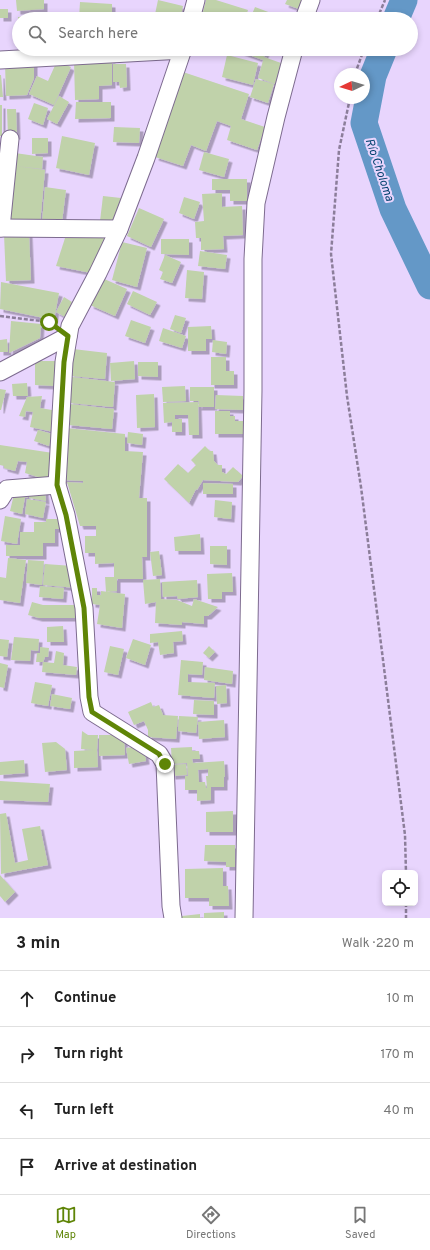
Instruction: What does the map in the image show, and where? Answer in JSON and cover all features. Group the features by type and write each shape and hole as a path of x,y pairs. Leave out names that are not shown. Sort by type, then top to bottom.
{"street":[{"path":"193,12 196,0"},
{"path":"307,12 311,0"},
{"path":"0,60 67,56"},
{"path":"172,918 165,764 159,754 92,712 89,697 84,608 66,515 57,485 64,362 70,326 119,229 146,158 181,56"},
{"path":"244,918 253,390 253,259 256,203 274,124 292,56"},
{"path":"10,139 0,228 119,229"},
{"path":"0,372 68,336"},
{"path":"0,500 7,489 57,485"}],"path":[{"path":"380,12 385,0"},
{"path":"357,68 361,56"},
{"path":"349,104 339,150 331,254 347,396 371,566 404,827 406,870"},
{"path":"0,316 49,322 68,336"},
{"path":"406,906 406,918"}],"building":[{"path":"16,0 44,0 44,9 17,11"},
{"path":"158,0 183,6 182,12 155,12"},
{"path":"206,0 216,0 248,10 247,12 203,12"},
{"path":"287,0 303,0 299,9 285,4"},
{"path":"80,2 112,4 112,12 79,12"},
{"path":"255,7 268,12 253,12"},
{"path":"0,9 8,9 8,18 0,18"},
{"path":"227,56 258,63 253,85 222,77"},
{"path":"252,56 264,56 263,60"},
{"path":"264,57 281,63 275,84 258,78"},
{"path":"112,60 112,85 99,86 99,99 75,100 74,61"},
{"path":"57,61 71,67 54,105 29,94 37,76 48,81"},
{"path":"34,63 34,78 27,95 6,96 5,64"},
{"path":"113,64 126,64 127,87 120,88 119,82 113,82"},
{"path":"183,72 249,94 241,119 265,127 257,150 227,140 231,126 217,121 206,151 191,145 183,166 155,157"},
{"path":"1,75 3,97 0,97"},
{"path":"256,79 274,84 268,103 250,97"},
{"path":"59,96 69,102 57,124 47,119"},
{"path":"76,102 111,102 111,118 75,119"},
{"path":"34,103 48,108 43,125 28,119"},
{"path":"0,105 2,105 2,136 0,136"},
{"path":"7,109 16,109 17,136 8,136"},
{"path":"114,127 140,128 139,143 113,142"},
{"path":"62,136 95,143 89,175 56,168"},
{"path":"32,138 48,138 48,153 32,154"},
{"path":"204,152 229,159 224,177 199,170"},
{"path":"15,153 43,157 42,169 16,166 45,170 40,224 7,220"},
{"path":"212,179 247,179 247,201 230,201 230,190 212,190"},
{"path":"45,187 66,190 62,222 42,223"},
{"path":"222,193 222,207 242,206 243,235 223,236 224,249 201,250 201,238 196,238 195,222 204,221 202,194"},
{"path":"103,196 121,198 112,223 100,221"},
{"path":"184,197 200,202 194,219 179,213"},
{"path":"139,208 164,219 151,247 127,236"},
{"path":"29,233 31,280 6,281 4,234"},
{"path":"66,235 105,237 91,273 56,266"},
{"path":"161,239 189,239 189,255 161,254"},
{"path":"122,242 147,248 137,287 112,280"},
{"path":"200,251 227,255 225,269 198,266"},
{"path":"165,255 181,262 172,283 160,279 163,272 159,270"},
{"path":"187,270 204,272 202,299 185,298"},
{"path":"102,278 127,289 115,316 90,305"},
{"path":"1,282 59,293 54,320 0,309"},
{"path":"133,291 157,302 150,315 127,304"},
{"path":"64,297 72,302 65,317 56,312"},
{"path":"175,315 186,318 181,333 170,329"},
{"path":"131,320 151,327 145,343 125,336"},
{"path":"11,321 41,324 40,338 9,353"},
{"path":"211,326 212,339 206,339 206,351 188,351 188,327"},
{"path":"163,328 186,336 182,348 159,341"},
{"path":"7,339 8,352 0,352 0,340"},
{"path":"213,340 227,342 226,354 212,352"},
{"path":"73,349 107,353 105,379 70,376"},
{"path":"211,357 226,357 226,371 234,371 234,385 211,385"},
{"path":"35,361 55,361 54,386 35,385"},
{"path":"134,361 135,379 111,381 110,363"},
{"path":"138,362 158,362 158,377 138,376"},
{"path":"72,377 115,382 113,407 69,403"},
{"path":"27,383 28,396 13,396 12,384"},
{"path":"185,386 186,401 163,402 162,387"},
{"path":"190,387 214,387 214,407 198,407 199,401 190,401"},
{"path":"0,389 6,390 1,410 0,410"},
{"path":"154,394 155,427 137,428 136,395"},
{"path":"216,395 243,396 243,410 215,409"},
{"path":"42,396 40,408 58,411 54,432 30,427 33,412 26,411 25,417 19,416 27,397"},
{"path":"198,402 199,435 189,435 188,415 175,415 175,419 182,419 182,432 172,432 172,422 164,423 163,403"},
{"path":"70,404 114,409 112,429 68,425"},
{"path":"215,411 230,411 230,416 235,416 235,421 243,421 243,434 215,434"},
{"path":"66,428 125,434 125,451 143,452 139,498 147,498 147,557 142,557 143,579 117,579 117,591 106,592 105,577 114,577 114,563 95,564 95,553 85,553 85,536 96,536 96,526 80,526 67,482 83,483 83,481 62,480"},
{"path":"38,430 52,434 49,446 34,441"},
{"path":"128,432 143,434 142,445 127,443"},
{"path":"0,445 53,453 49,477 38,477 25,473 27,462 18,461 15,471 4,468 4,466 0,465"},
{"path":"205,446 210,451 213,451 214,461 218,465 222,465 222,472 226,474 233,467 243,476 238,482 203,480 197,490 196,489 189,503 164,479 178,464 188,473 196,465 191,460"},
{"path":"203,483 233,484 233,494 203,494"},
{"path":"15,490 28,492 27,498 25,497 22,514 10,511"},
{"path":"30,490 45,491 46,501 29,498"},
{"path":"27,499 46,502 43,518 25,514"},
{"path":"215,500 232,502 231,519 214,517"},
{"path":"5,516 21,519 17,544 1,541"},
{"path":"46,519 63,519 63,529 55,529 55,543 43,543 43,556 6,556 6,545 20,545 20,532 34,532 34,522 46,522"},
{"path":"200,534 201,551 175,551 174,537"},
{"path":"210,546 227,546 227,565 210,564"},
{"path":"159,551 162,575 153,576 150,552"},
{"path":"8,558 26,560 20,603 0,600 0,577 6,578"},
{"path":"28,560 44,561 42,585 26,583"},
{"path":"45,564 73,566 77,588 43,585"},
{"path":"232,573 233,592 222,592 222,599 208,599 207,574"},
{"path":"160,579 161,599 177,600 192,606 194,599 218,607 208,616 204,616 204,624 182,622 182,625 155,623 156,602 145,604 143,580"},
{"path":"197,580 198,597 178,599 177,596 163,597 162,582"},
{"path":"40,586 64,588 63,599 39,597"},
{"path":"92,588 97,588 97,595 101,595 101,591 125,594 122,628 97,624 100,605 92,604"},
{"path":"32,602 43,605 75,605 76,618 39,618 28,615"},
{"path":"63,626 64,642 47,642 47,627"},
{"path":"182,631 183,641 173,642 174,653 160,655 158,642 150,643 150,634"},
{"path":"14,637 39,639 38,651 31,650 30,661 11,660"},
{"path":"0,639 9,640 7,657 0,656"},
{"path":"133,639 151,645 145,665 126,658"},
{"path":"110,646 124,649 118,675 104,672"},
{"path":"209,646 215,652 209,658 203,653"},
{"path":"40,647 49,648 48,657 45,657 43,662 36,662 37,653 40,653"},
{"path":"56,651 64,653 63,665 77,667 76,675 42,672 43,662 54,663"},
{"path":"181,660 203,662 202,675 188,674 188,682 215,683 214,698 178,695"},
{"path":"0,663 8,665 4,688 0,687"},
{"path":"205,667 233,671 232,684 204,680"},
{"path":"35,682 52,685 48,706 31,703"},
{"path":"226,685 227,703 217,704 216,686"},
{"path":"52,694 72,698 70,709 50,706"},
{"path":"194,700 214,701 214,715 193,714"},
{"path":"151,702 153,707 159,705 163,715 178,716 176,739 148,737 148,730 144,721 134,725 128,712"},
{"path":"179,716 198,717 196,733 178,731"},
{"path":"224,720 225,737 199,739 198,722"},
{"path":"82,731 88,735 98,735 98,767 74,768 74,751 93,750 81,749"},
{"path":"99,735 124,735 125,755 99,756"},
{"path":"56,742 65,749 67,770 45,772 42,743"},
{"path":"144,745 146,761 129,764 126,748"},
{"path":"192,747 192,751 199,751 200,759 192,759 193,763 224,761 224,787 211,787 211,800 197,801 197,790 185,790 185,776 188,776 187,763 172,764 171,748","holes":["208,769 208,776 206,776 206,788 205,782 199,782 198,770"]},
{"path":"24,760 25,773 0,775 0,762"},
{"path":"186,764 187,775 172,776 171,765"},
{"path":"0,781 50,784 48,802 0,800"},
{"path":"233,811 233,832 206,832 206,812"},
{"path":"6,813 15,863 28,860 22,829 40,826 48,865 1,874 0,814"},
{"path":"205,845 235,845 235,867 226,867 226,862 204,861"},
{"path":"223,868 223,886 228,886 229,906 209,906 209,898 185,898 185,869"},
{"path":"0,875 15,892 5,902 0,896"},
{"path":"224,912 224,918 204,918 204,913"},
{"path":"200,914 200,918 182,918 182,916"}],"waterway":[{"name":"Río Choloma","path":"399,12 404,0"},
{"name":"Río Choloma","path":"381,56 373,76 364,123 393,209 430,286"}],"route":[{"path":"49,322 68,336 64,362 57,485 66,515 84,608 89,697 92,712 159,754 165,764"}]}
